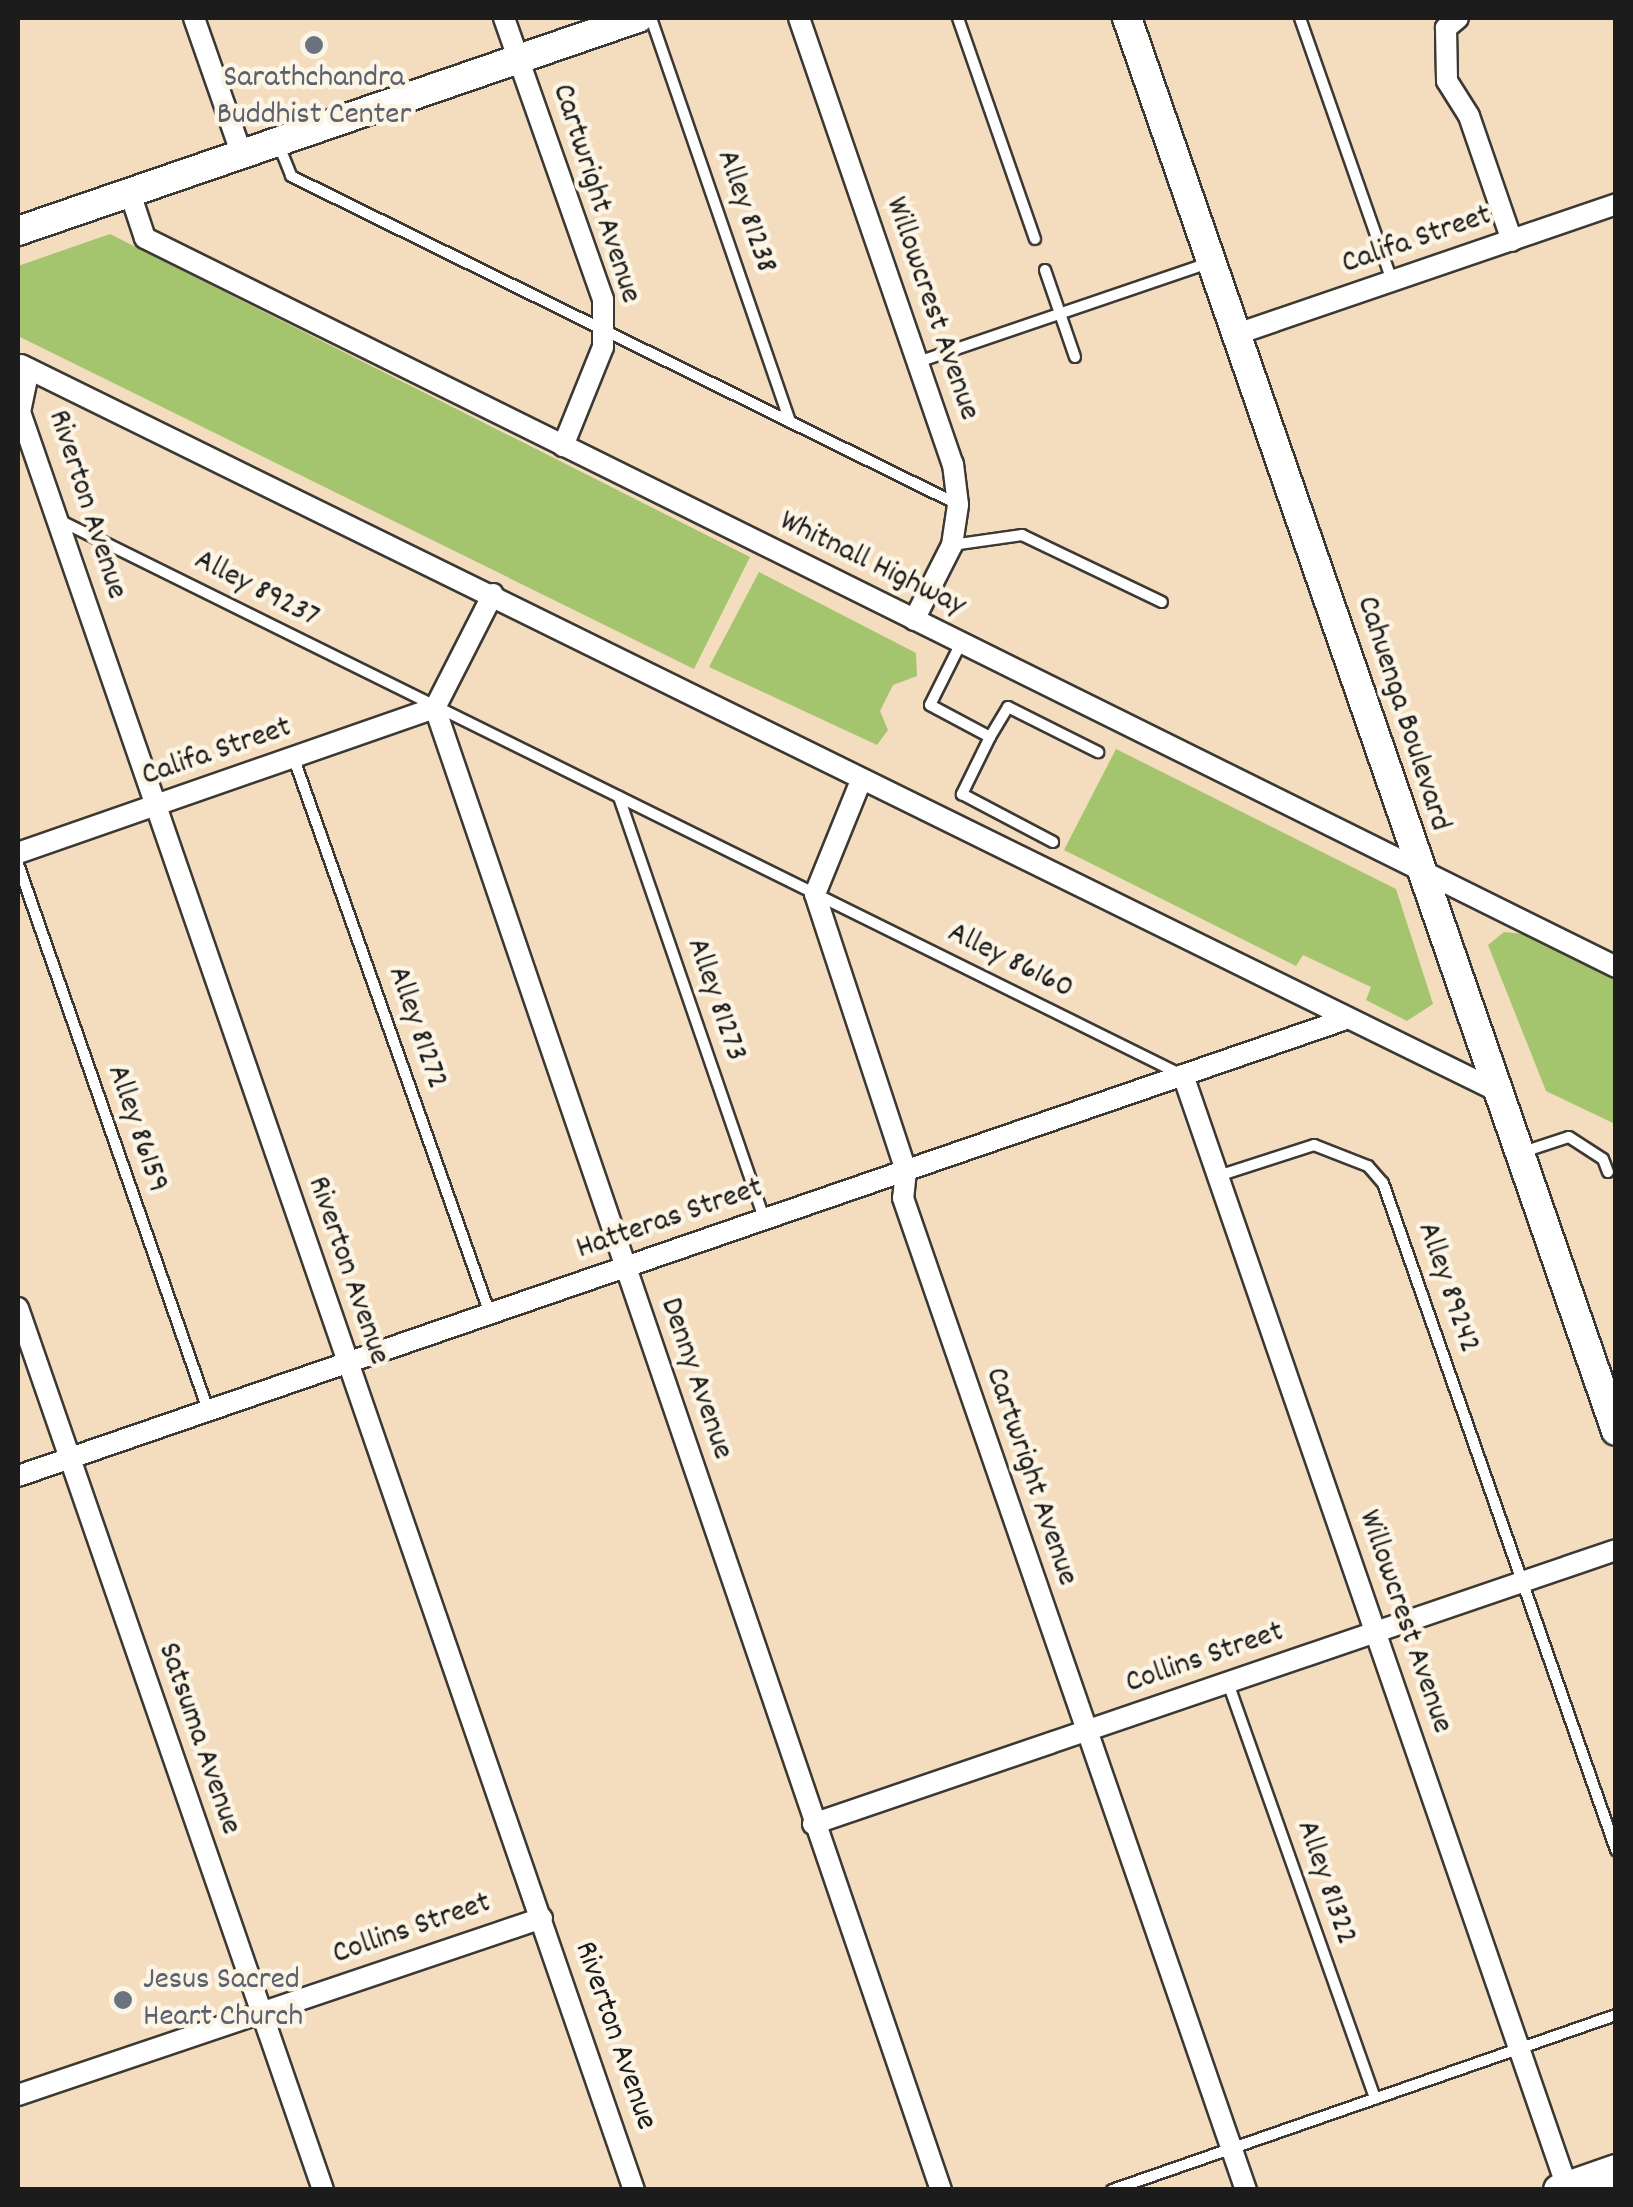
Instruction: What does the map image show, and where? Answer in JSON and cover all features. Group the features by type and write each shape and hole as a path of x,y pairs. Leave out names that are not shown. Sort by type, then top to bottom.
{"main road":[{"path":"18,231 638,18"},
{"name":"Cahuenga Boulevard","path":"1127,18 1417,870 1616,1431"},
{"path":"1564,2188 1616,2170"}],"street":[{"path":"194,18 242,154"},
{"name":"Cartwright Avenue","path":"504,18 604,299 607,329 564,446"},
{"name":"Willowcrest Avenue","path":"799,18 953,464 958,505 952,546 914,620"},
{"path":"1452,23 1447,80 1469,116 1512,240"},
{"name":"Whitnall Highway","path":"130,193 145,238 1616,967"},
{"name":"Califa Street","path":"1237,334 1616,204"},
{"path":"22,378 493,594 860,783 1343,1020 1495,1090"},
{"name":"Riverton Avenue","path":"22,378 20,412 634,2190"},
{"path":"435,708 493,594"},
{"name":"Califa Street","path":"18,853 435,708"},
{"name":"Denny Avenue","path":"435,708 942,2190"},
{"path":"815,894 860,783"},
{"name":"Cartwright Avenue","path":"815,894 906,1171 902,1198 1246,2190"},
{"name":"Hatteras Street","path":"18,1476 1343,1020"},
{"name":"Willowcrest Avenue","path":"1183,1075 1521,2049 1564,2188"},
{"name":"Satsuma Avenue","path":"18,1308 323,2190"},
{"name":"Collins Street","path":"814,1824 1616,1550"},
{"name":"Collins Street","path":"18,2095 542,1918"}],"lane":[{"name":"Alley 81238","path":"651,18 790,422"},
{"path":"958,18 1034,239"},
{"path":"1300,18 1392,280"},
{"path":"278,142 291,176 958,505"},
{"path":"918,362 1212,262"},
{"path":"1045,270 1075,357"},
{"name":"Alley 89237","path":"56,518 619,797"},
{"path":"952,546 1022,535 1162,602"},
{"path":"962,643 930,705 990,737"},
{"path":"1053,842 962,794 990,737 1008,707 1098,752"},
{"name":"Alley 81272","path":"294,759 490,1314"},
{"name":"Alley 86160","path":"619,797 1183,1075"},
{"name":"Alley 81273","path":"619,797 764,1219"},
{"name":"Alley 86159","path":"18,864 208,1411"},
{"path":"1517,1154 1569,1137 1604,1160 1608,1172"},
{"name":"Alley 89242","path":"1218,1176 1314,1145 1368,1166 1383,1183 1616,1850"},
{"name":"Alley 81322","path":"1228,1683 1374,2099"},
{"path":"1112,2190 1616,2016"}],"green space":[{"path":"110,234 750,557 694,669 18,336 18,266"},
{"path":"759,572 916,653 917,676 893,685 880,711 888,730 877,745 709,667"},
{"path":"1116,749 1396,889 1433,1004 1407,1021 1366,1000 1371,987 1303,955 1296,966 1064,850"},
{"path":"1504,932 1524,934 1615,980 1615,1124 1546,1091 1488,945"}],"place":[{"name":"Sarathchandra Buddhist Center","path":"314,45"},
{"name":"Jesus Sacred Heart Church","path":"123,2000"}]}
